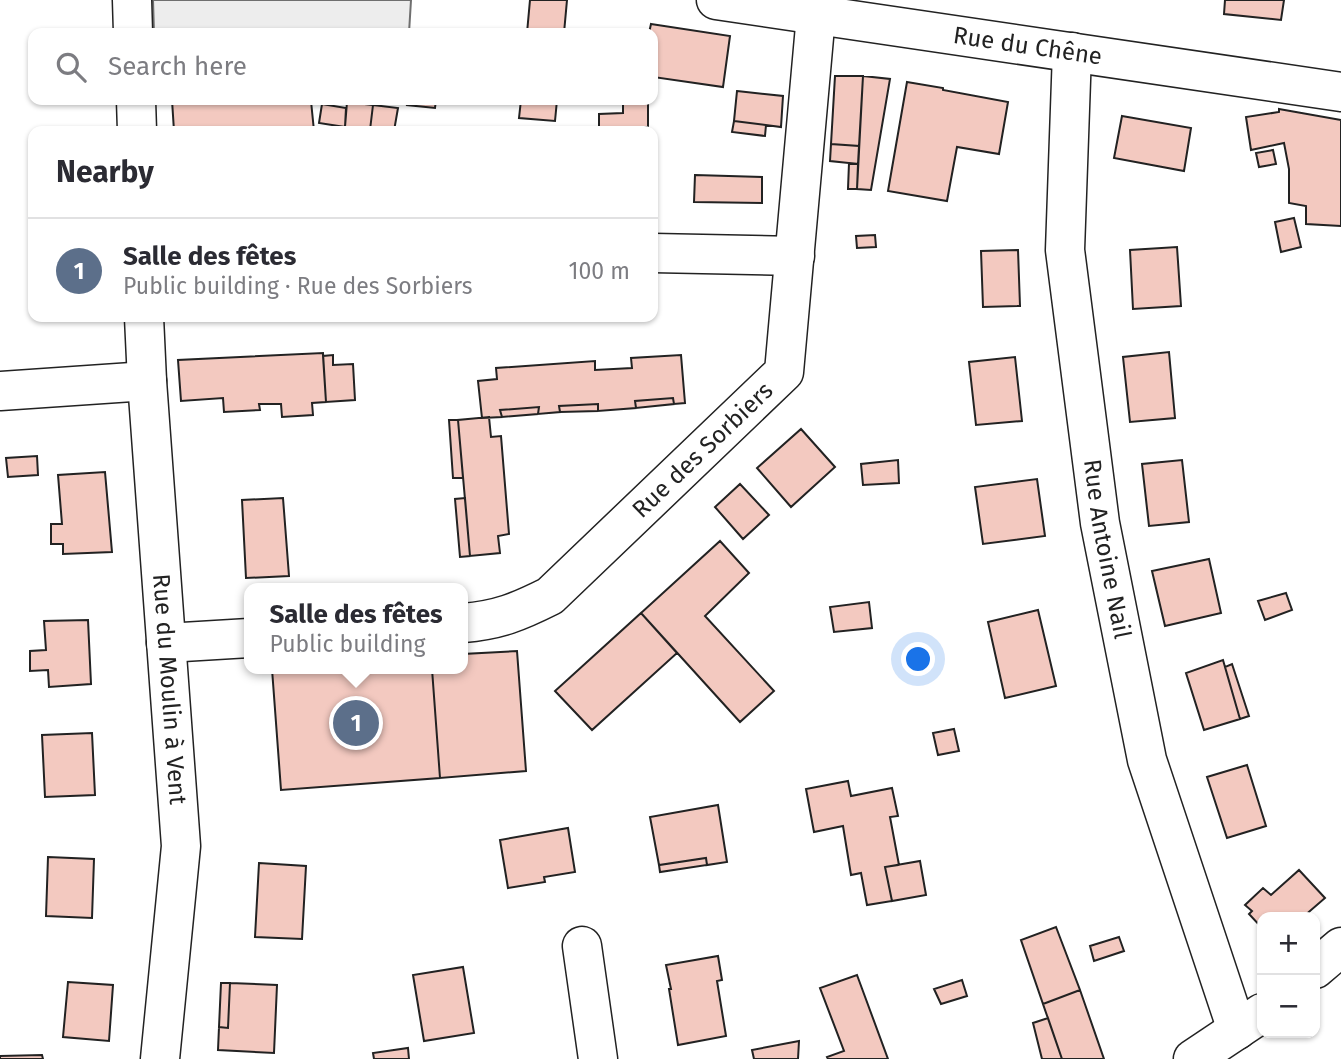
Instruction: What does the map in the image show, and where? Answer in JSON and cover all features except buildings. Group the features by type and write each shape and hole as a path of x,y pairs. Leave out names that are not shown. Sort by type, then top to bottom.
{"street":[{"path":"132,0 133,28"},
{"name":"Rue du Chêne","path":"716,0 1341,92"},
{"name":"Rue des Sorbiers","path":"468,623 488,621 518,612 550,596 784,372 816,15"},
{"name":"Rue Antoine Nail","path":"1072,52 1065,250 1100,523 1147,760 1250,1022"},
{"path":"136,105 137,126"},
{"path":"658,253 795,256"},
{"name":"Rue du Moulin à Vent","path":"144,322 146,381 181,846 160,1059"},
{"path":"0,391 146,381"},
{"path":"166,643 244,638"},
{"path":"582,946 598,1059"},
{"path":"1320,965 1341,947"},
{"path":"1194,1059 1250,1022"}],"shaded area":[{"path":"153,0 411,0 409,28 154,28"}],"place":[{"name":"Salle des fêtes","path":"356,723"}]}
